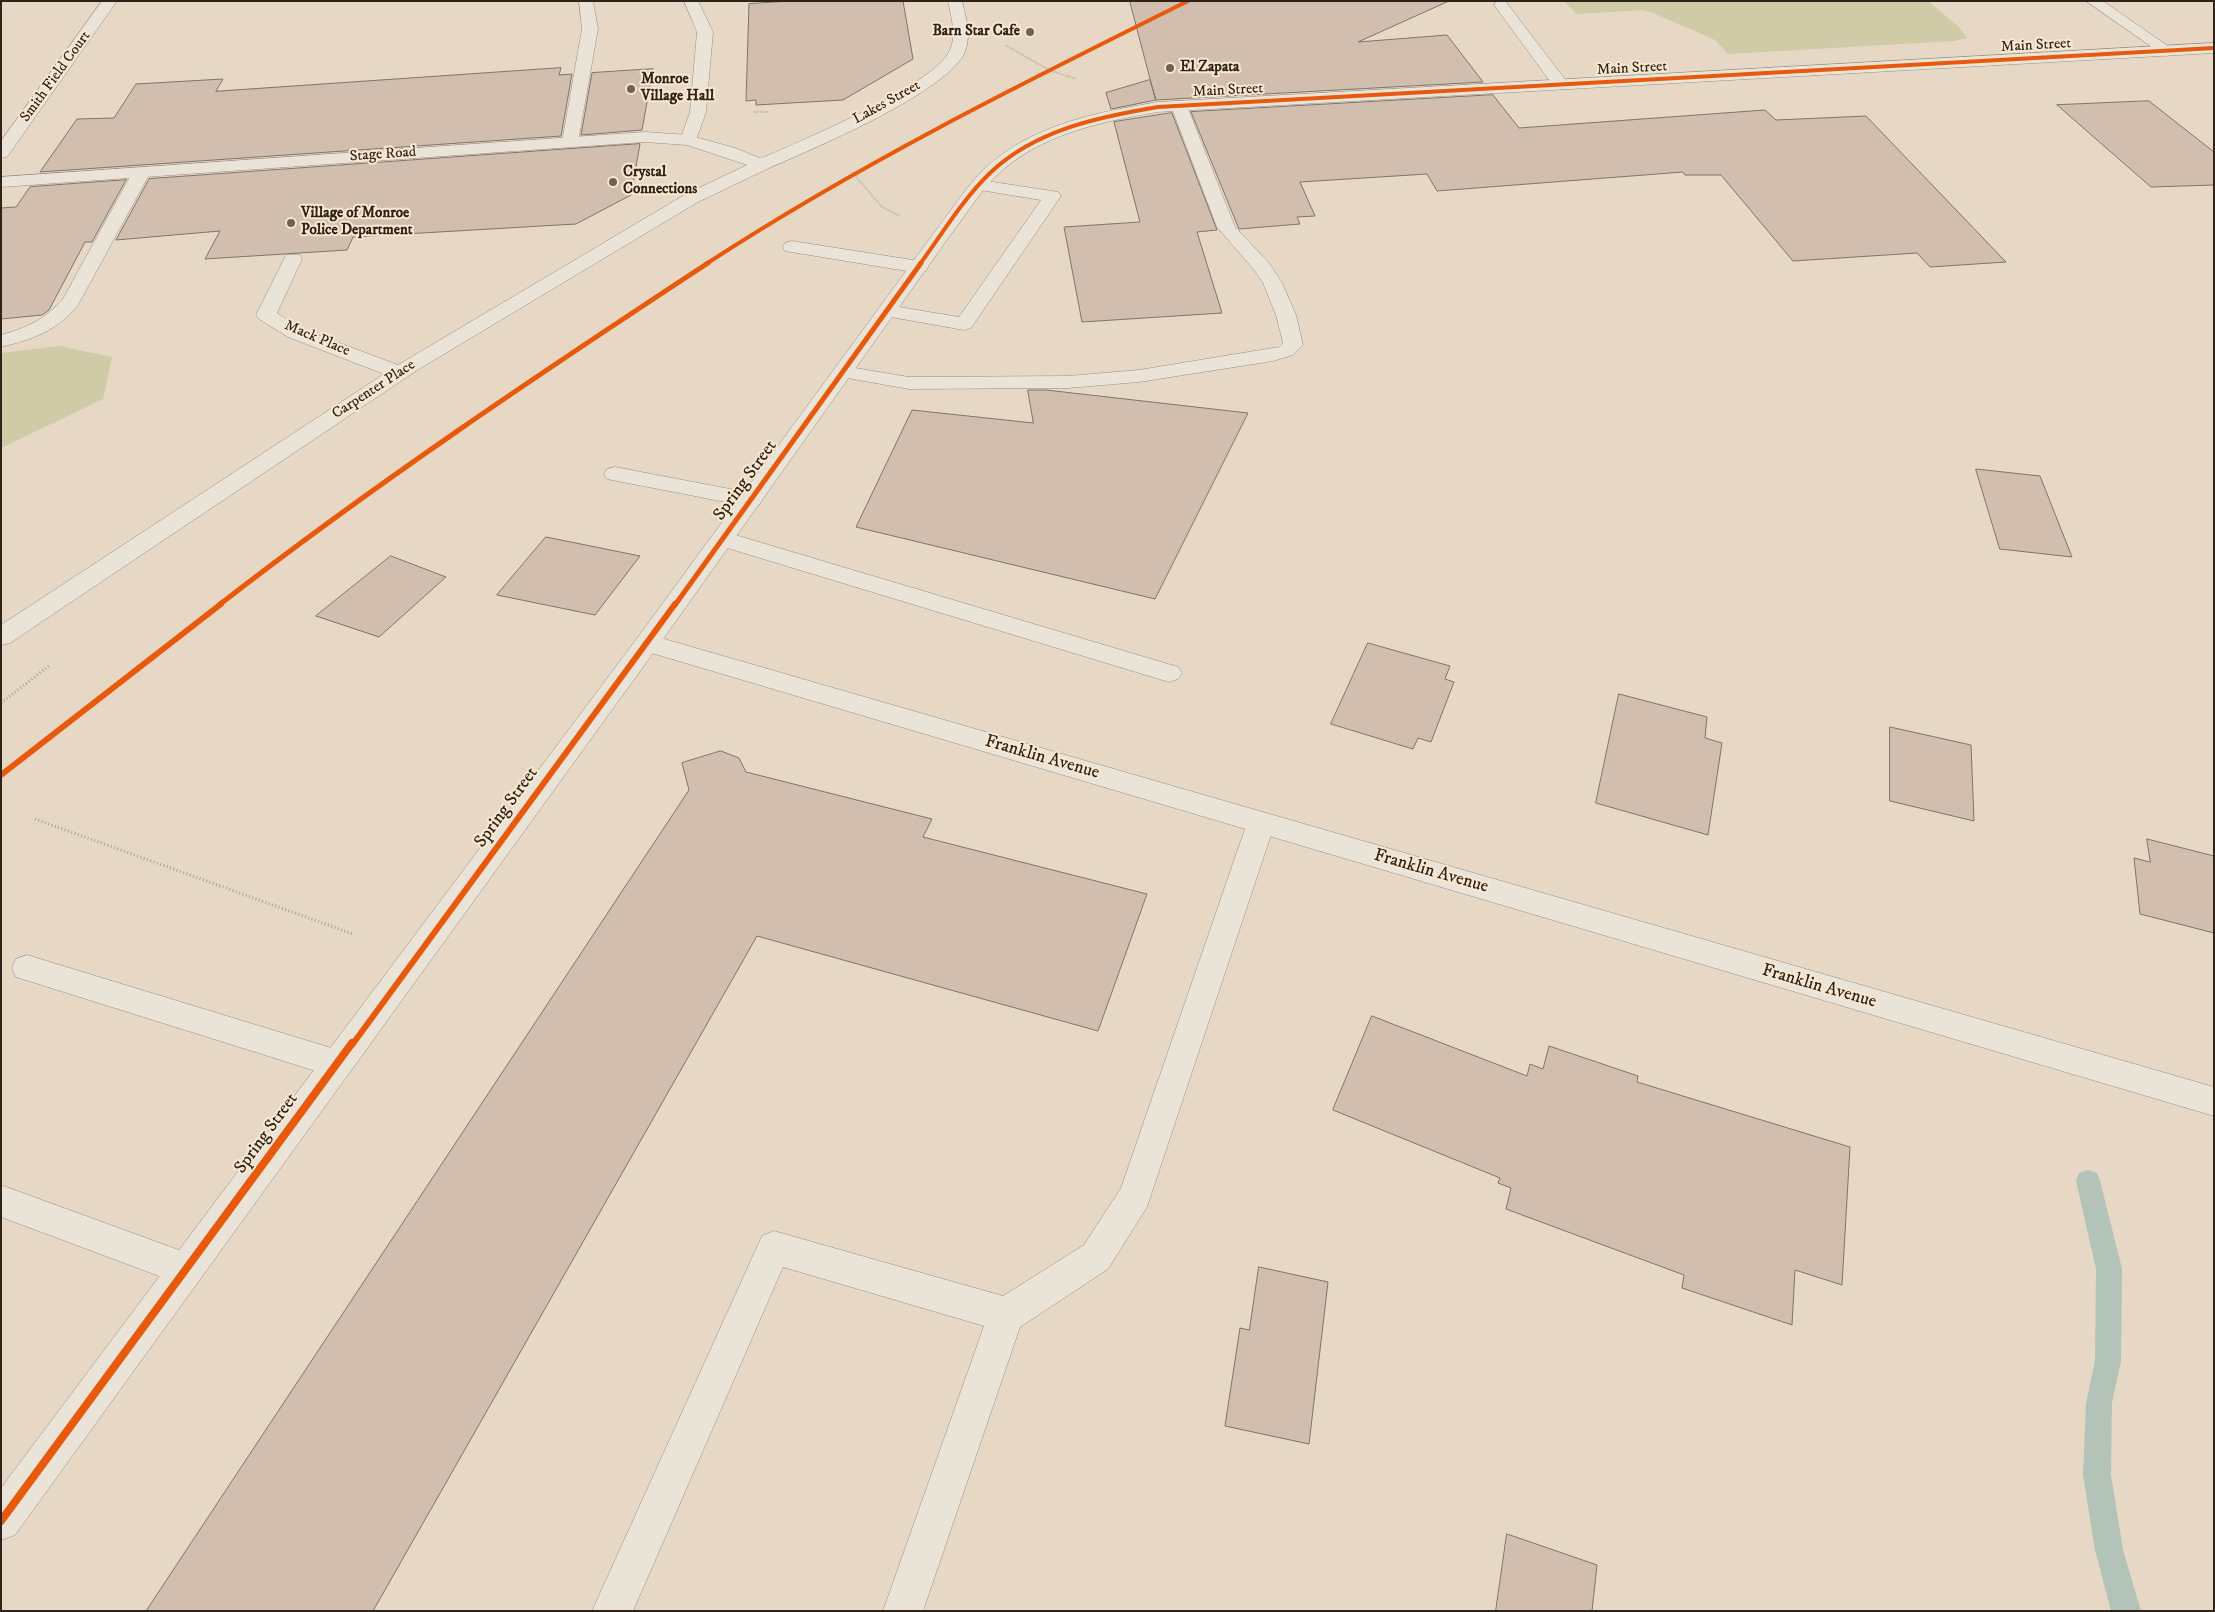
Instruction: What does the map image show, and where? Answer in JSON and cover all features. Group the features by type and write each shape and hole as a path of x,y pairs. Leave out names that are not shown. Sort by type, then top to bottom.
{"street":[{"name":"Smith Field Court","path":"1,153 110,1"},
{"path":"570,142 590,29 586,1"},
{"path":"688,140 698,112 705,32 691,1"},
{"name":"Lakes Street","path":"761,165 846,125 935,76 950,63 961,40 955,1"},
{"path":"2093,1 2167,51"},
{"path":"1501,5 1561,85"},
{"name":"Main Street","path":"1055,133 1095,119 1150,108 2214,48"},
{"path":"843,372 909,383 1068,382 1139,376 1286,351 1293,345 1293,339 1272,280 1233,238 1226,227 1179,106"},
{"name":"Spring Street","path":"1,1521 647,643 980,185 990,173 1008,158 1055,133"},
{"name":"Stage Road","path":"1,182 645,137 688,140 728,152 761,165"},
{"name":"Carpenter Place","path":"1,637 400,373 692,198 761,165"},
{"path":"1,342 32,333 57,319 71,301 142,172"},
{"path":"887,311 964,324 1052,196 980,185"},
{"path":"792,247 919,267"},
{"name":"Mack Place","path":"293,259 266,315 294,333 400,373"},
{"path":"615,474 751,500"},
{"path":"722,539 1169,673"},
{"name":"Franklin Avenue","path":"647,643 2214,1102"},
{"path":"903,1611 1006,1315 1096,1257 1135,1196 1261,823"},
{"path":"27,968 338,1064"},
{"path":"1,1201 186,1269"},
{"path":"612,1611 774,1248 1006,1315"}],"path":[{"path":"1003,44 1049,70 1077,79"},
{"path":"1041,74 1058,65"},
{"path":"847,180 852,173 864,171"},
{"path":"852,173 882,206 906,219"},
{"path":"35,820 353,934"}],"shaded area":[{"path":"1564,1 1928,1 1958,26 1967,38 1954,41 1728,54 1715,40 1651,12 1643,10 1577,14"},
{"path":"59,346 112,357 103,399 1,448 1,353"}],"building":[{"path":"791,1 903,1 913,59 843,100 756,105 756,100 746,101 749,4"},
{"path":"1130,1 1449,1 1358,42 1447,35 1483,82 1156,100"},
{"path":"561,68 559,75 572,74 561,136 40,172 77,119 114,118 136,84 223,79 216,91"},
{"name":"Monroe Village Hall","path":"653,69 642,130 581,135 592,73"},
{"path":"1150,80 1156,100 1111,109 1106,93"},
{"path":"1493,95 1519,128 1765,110 1776,120 1866,116 2006,262 1930,267 1917,253 1793,261 1721,175 1685,175 1683,172 1437,191 1427,174 1300,182 1315,216 1297,217 1300,224 1239,229 1191,112"},
{"path":"2149,101 2214,152 2214,185 2151,187 2057,105"},
{"path":"1172,113 1217,230 1197,232 1222,313 1082,322 1064,227 1140,222 1114,122"},
{"path":"640,144 631,195 576,224 353,237 347,250 205,259 220,231 116,240 149,179"},
{"path":"126,180 92,242 85,242 49,310 42,315 1,319 1,208 16,207 30,187"},
{"path":"1028,390 1046,390 1248,413 1155,599 856,527 912,410 1033,423"},
{"path":"1976,469 2040,476 2072,557 2000,549"},
{"path":"546,537 640,556 595,615 497,595"},
{"path":"391,556 446,577 379,637 316,616"},
{"path":"1368,643 1450,666 1445,679 1454,682 1431,742 1418,738 1413,749 1331,724"},
{"path":"1619,694 1707,717 1705,738 1722,743 1708,835 1596,803"},
{"path":"1890,727 1971,745 1974,821 1890,801"},
{"path":"721,751 739,758 746,772 932,819 923,837 1147,894 1098,1031 757,936 373,1611 146,1611 689,790 682,763"},
{"path":"2147,839 2214,856 2214,933 2140,914 2134,858 2150,862"},
{"path":"1372,1016 1527,1076 1530,1064 1543,1069 1549,1046 1638,1076 1637,1082 1850,1147 1842,1285 1795,1270 1792,1325 1682,1288 1684,1275 1506,1209 1511,1188 1498,1183 1500,1178 1333,1110"},
{"path":"1259,1267 1328,1282 1309,1444 1225,1426 1240,1328 1249,1330"},
{"path":"1507,1534 1597,1565 1592,1611 1496,1611"}],"waterway":[{"path":"2088,1181 2109,1269 2108,1361 2099,1403 2097,1475 2109,1550 2126,1611"}],"cycle path":[{"path":"1,775 305,538 558,361 745,239 855,175 1049,70 1188,1"},
{"path":"1,1521 647,643 945,230 990,173 1007,158 1026,146 1069,127 1091,120 1158,107 2214,48"}],"place":[{"name":"Barn Star Cafe","path":"1030,32"},
{"name":"El Zapata","path":"1170,68"},
{"name":"Monroe Village Hall","path":"631,89"},
{"name":"Crystal Connections","path":"613,182"},
{"name":"Village of Monroe Police Department","path":"291,223"}]}
